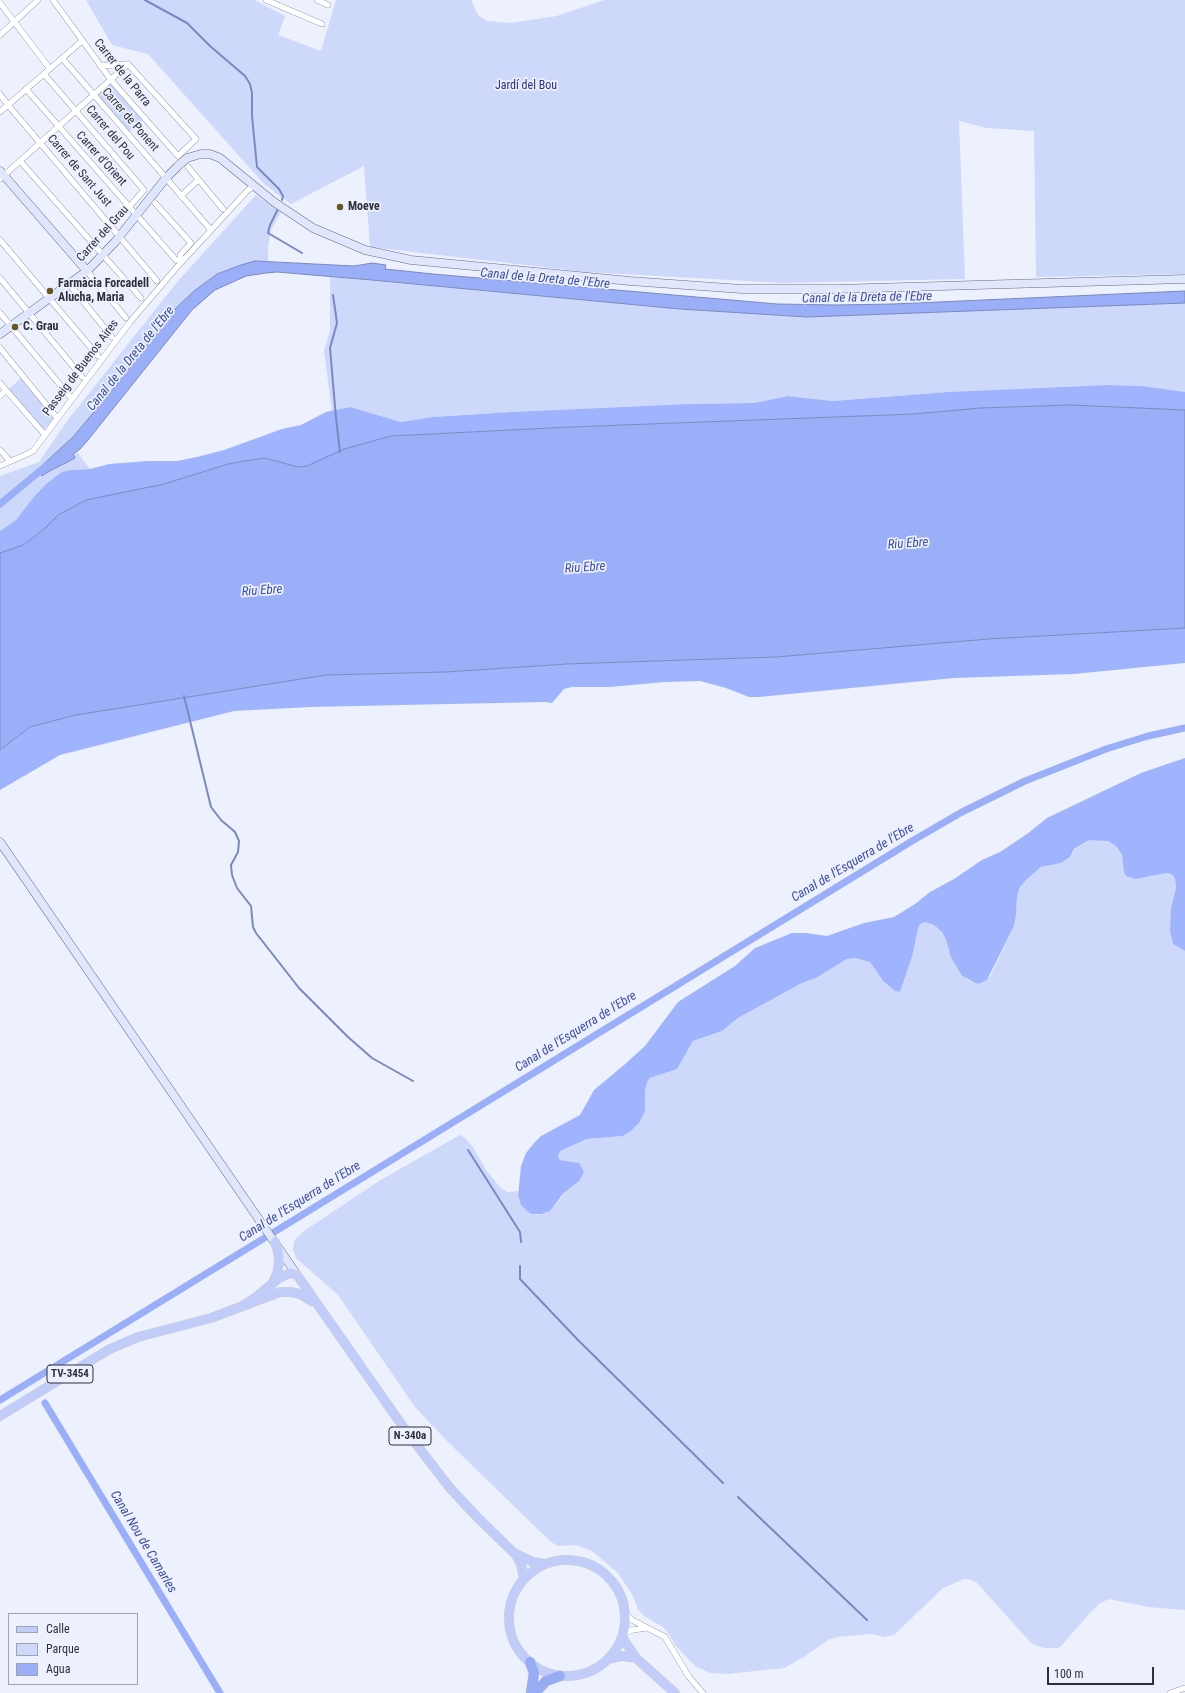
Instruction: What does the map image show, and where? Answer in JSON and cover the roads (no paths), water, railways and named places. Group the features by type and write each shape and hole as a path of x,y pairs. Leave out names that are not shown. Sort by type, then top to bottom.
{"highway":[{"path":"530,1662 534,1673 531,1693"},
{"path":"535,1693 546,1681 560,1676"}],"main road":[{"name":"TV-3454","path":"242,1306 255,1298 275,1281 279,1266 278,1252 274,1241"},
{"path":"275,1281 290,1273 297,1275 295,1283 285,1291"},
{"name":"N-340a","path":"297,1275 406,1431 443,1479 477,1517 514,1553 521,1564 524,1579"},
{"path":"275,1281 281,1284 285,1291 304,1296 320,1308"},
{"name":"TV-3454","path":"0,1416 108,1350 123,1343 153,1332 211,1318 285,1291"},
{"name":"N-340a","path":"514,1553 533,1562 545,1564"},
{"path":"559,1560 573,1560 587,1563 600,1570 611,1579 619,1591 625,1612 623,1635 609,1659 597,1668 584,1674 560,1676 544,1671 530,1662 518,1648 511,1631 509,1622 510,1613 513,1599 518,1587 524,1579 545,1564 559,1560"},
{"path":"623,1635 636,1658 675,1693"},
{"path":"609,1659 622,1656 636,1658"}],"street":[{"path":"0,35 38,0"},
{"name":"Carrer de la Parra","path":"54,0 111,80 178,156 196,139 128,64"},
{"path":"266,0 322,24"},
{"path":"317,0 328,5"},
{"path":"0,3 50,68"},
{"path":"0,112 82,41"},
{"name":"Carrer de Ponent","path":"62,58 211,230"},
{"path":"100,66 128,64"},
{"path":"126,318 87,271 1,175 40,144 128,64"},
{"name":"Carrer del Pou","path":"44,74 144,190 129,207"},
{"name":"Carrer d'Orient","path":"26,89 58,128 179,262"},
{"name":"Carrer de Sant Just","path":"0,94 8,106 40,144 157,280"},
{"name":"Carrer del Grau","path":"0,334 87,271 120,236 166,178 187,158 194,155 210,154 220,158 254,186"},
{"path":"20,161 141,298"},
{"path":"188,167 223,209"},
{"path":"181,196 198,180"},
{"path":"254,186 300,220 365,250 411,260 455,265 638,282 742,289 836,289 1185,279"},
{"name":"Passeig de Buenos Aires","path":"0,466 33,450 130,322 179,262 248,190 254,186"},
{"path":"156,203 191,243 180,255 179,262"},
{"path":"0,240 98,356"},
{"path":"0,278 82,377"},
{"path":"69,284 112,337"},
{"path":"0,313 72,399"},
{"path":"0,348 57,418"},
{"path":"0,383 45,434"},
{"path":"0,396 6,390"},
{"path":"0,450 10,461"},
{"name":"N-340a","path":"0,842 297,1275"},
{"path":"625,1612 632,1620 664,1637 689,1677 703,1693"},
{"path":"623,1635 633,1630 649,1628"},
{"path":"1170,1693 1185,1688"}],"water":[{"path":"255,261 354,266 372,263 386,265 385,269 433,274 777,304 893,304 1185,291 1185,303 807,317 680,309 277,272 246,276 215,290 192,310 88,440 73,454 75,458 42,476 37,470 73,437 114,388 174,310 194,291 217,274"},
{"name":"Riu Ebre","path":"1070,405 1185,410 1185,628 989,639 776,657 567,664 446,672 326,675 76,715 30,727 0,750 0,553 23,545 43,530 58,515 86,500 164,484 228,464 244,461 265,458 298,467 307,466 344,449 391,436 570,427 914,414 980,408"}],"waterway":[{"path":"145,0 187,23 210,46 245,76 250,84 252,93 252,116 257,167 279,189 283,196 282,200"},
{"path":"278,209 270,225 268,233 302,253"},
{"path":"333,295 337,323 330,348 340,452"},
{"name":"Canal de la Dreta de l'Ebre","path":"0,504 46,466"},
{"path":"184,696 211,807 221,820 235,832 239,841 238,852 231,865 232,875 237,888 251,906 253,927 256,933 299,988 348,1037 372,1058 413,1081"},
{"name":"Canal de l'Esquerra de l'Ebre","path":"0,1400 912,841 962,812 1025,781 1106,749 1148,736 1185,728"},
{"path":"468,1150 520,1232 521,1242"},
{"path":"520,1266 520,1279 578,1340 723,1483"},
{"name":"Canal Nou de Camarles","path":"45,1403 220,1693"},
{"path":"738,1497 867,1620"}],"place":[{"name":"Moeve","path":"340,207"},
{"name":"Farmàcia Forcadell Alucha, Maria","path":"50,291"},
{"name":"C. Grau","path":"15,327"}],"park label":[{"name":"Jardí del Bou","path":"526,86"}]}
